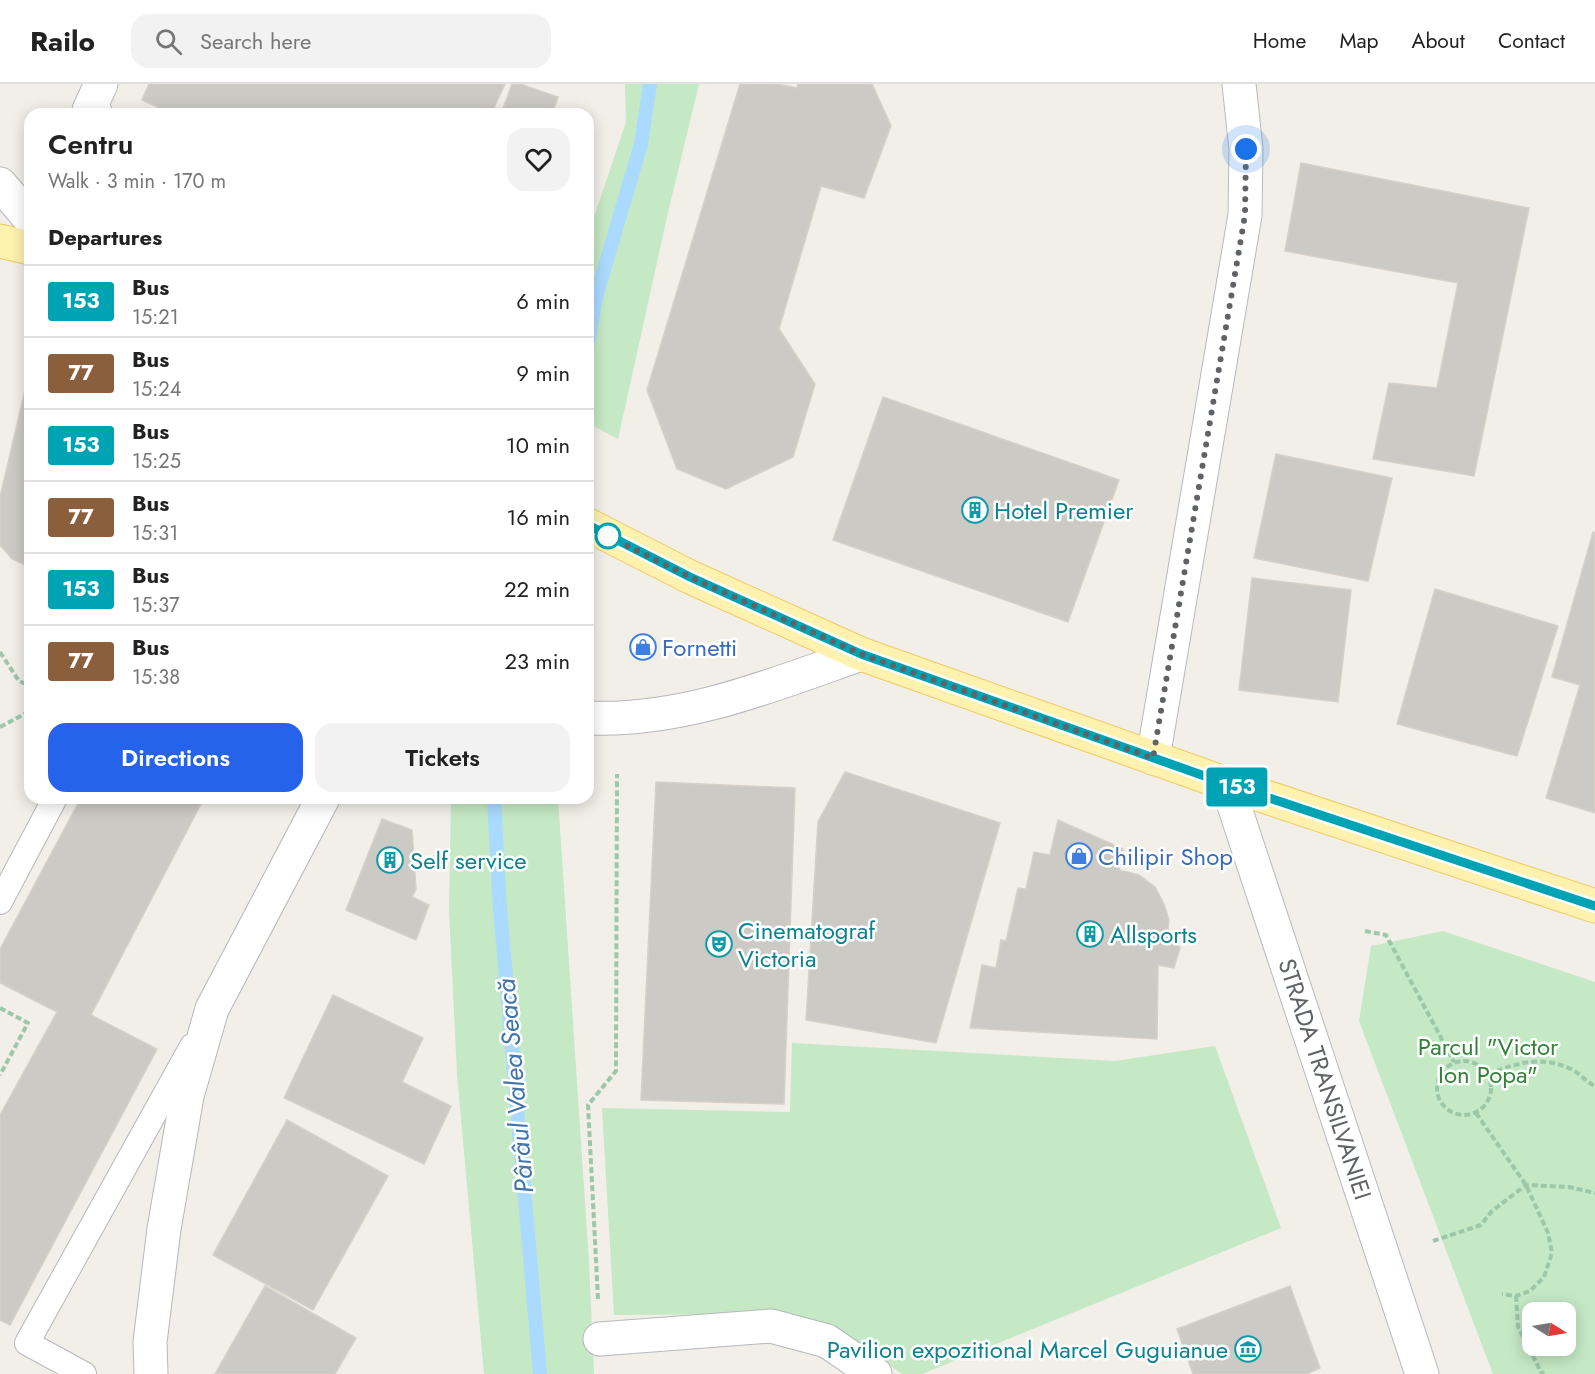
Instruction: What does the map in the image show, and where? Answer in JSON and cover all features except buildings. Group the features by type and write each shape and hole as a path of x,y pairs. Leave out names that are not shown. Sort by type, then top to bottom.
{"main road":[{"path":"0,241 24,247"},
{"path":"594,528 690,577 861,654 1227,784 1595,906"}],"street":[{"path":"90,108 101,84"},
{"path":"1153,758 1245,215 1246,149 1239,84"},
{"path":"0,184 24,212"},
{"path":"594,717 635,718 670,712 754,692 861,654"},
{"name":"STRADA TRANSILVANIEI","path":"1227,784 1422,1374"},
{"path":"151,1374 150,1342 164,1229 187,1096 212,1009 320,804"},
{"path":"600,1339 771,1326 827,1341 875,1374"}],"lane":[{"path":"0,902 52,804"},
{"path":"84,1374 27,1342 212,1009"}],"path":[{"path":"0,652 19,681 24,684"},
{"path":"0,727 24,714"},
{"path":"600,1339 588,1106 616,1071 617,774"},
{"path":"1365,931 1386,935 1454,1062"},
{"path":"0,1008 28,1023 0,1075"},
{"path":"1487,1074 1520,1062 1545,1061 1574,1070 1595,1086"},
{"path":"1454,1062 1477,1063 1491,1082 1489,1100 1476,1113 1459,1115 1451,1112 1439,1099 1437,1090 1441,1073 1454,1062"},
{"path":"1476,1113 1526,1185 1548,1233 1552,1253 1544,1277 1530,1291 1516,1296 1502,1293"},
{"path":"1433,1241 1481,1225 1492,1211 1526,1185 1569,1187 1595,1193"},
{"path":"1516,1296 1518,1327 1544,1374"}],"green space":[{"path":"625,84 699,84 618,439 594,426 594,217 626,122"},
{"path":"451,804 558,804 589,1262 594,1374 484,1374 457,1074 449,910"},
{"name":"Parcul \"Victor Ion Popa\"","path":"1443,931 1595,982 1595,1374 1493,1374 1359,1021 1371,946"},
{"path":"792,1043 1115,1061 1215,1046 1281,1228 922,1374 902,1374 833,1325 797,1316 772,1314 614,1315 602,1108 790,1112"}],"waterway":[{"name":"Pârâul Valea Seacă","path":"594,308 641,144 650,84"},
{"name":"Pârâul Valea Seacă","path":"494,804 499,896 540,1374"}],"bus line":[{"name":"153","path":"594,528 690,577 861,654 1227,784 1595,906"}],"place":[{"name":"Hotel Premier","path":"975,510"},
{"name":"Fornetti","path":"643,647"},
{"name":"Chilipir Shop","path":"1079,856"},
{"name":"Self service","path":"390,860"},
{"name":"Allsports","path":"1090,934"},
{"name":"Cinematograf Victoria","path":"719,944"},
{"name":"Pavilion expozitional Marcel Guguianue","path":"1248,1349"}],"route":[{"path":"608,536 690,577 861,654 1153,758 1245,215 1246,149"}]}
